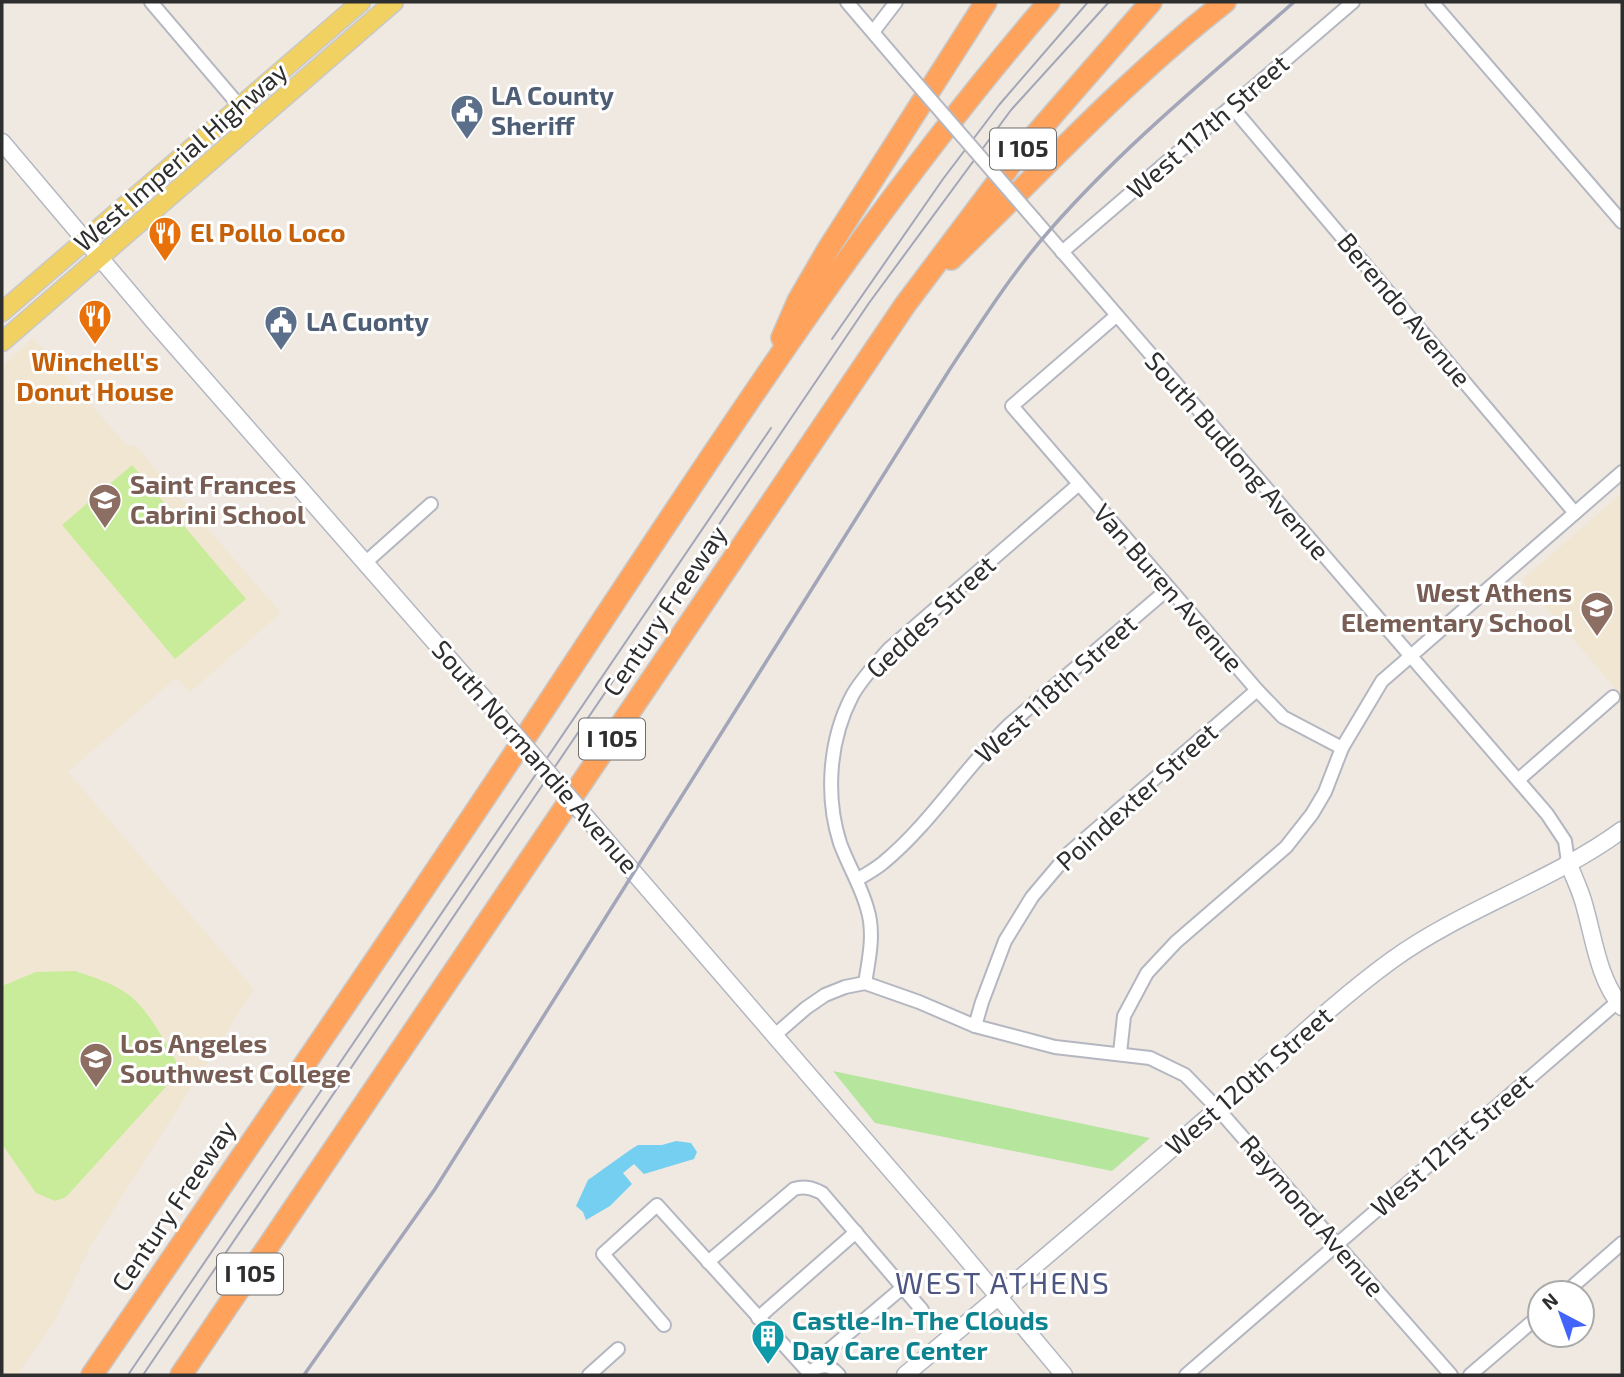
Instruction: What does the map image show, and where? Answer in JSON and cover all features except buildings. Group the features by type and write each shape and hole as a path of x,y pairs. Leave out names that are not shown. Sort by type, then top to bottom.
{"highway":[{"path":"764,378 798,301 986,2"},
{"name":"Century Freeway","path":"92,1375 513,755 764,378 939,135 1049,2"},
{"name":"Century Freeway","path":"181,1375 905,305 1017,156 1151,2"},
{"path":"905,305 1099,111 1194,26 1225,2"}],"main road":[{"name":"West Imperial Highway","path":"2,312 361,2"},
{"name":"West Imperial Highway","path":"2,342 394,2"},
{"name":"South Normandie Avenue","path":"2,142 775,1035 1064,1375"},
{"name":"West 120th Street","path":"905,1375 1369,977 1444,926 1568,862 1622,830"},
{"name":"South Budlong Avenue","path":"1568,862 1584,902 1599,961 1621,1002"}],"street":[{"path":"151,2 254,123"},
{"name":"South Budlong Avenue","path":"847,2 1547,814 1565,841 1568,862"},
{"path":"873,32 896,2"},
{"name":"West 117th Street","path":"1062,252 1353,2"},
{"path":"1432,2 1622,222"},
{"name":"Berendo Avenue","path":"1232,107 1575,513"},
{"name":"Van Buren Avenue","path":"1116,316 1012,406 1167,589 1257,690 1283,716 1342,748"},
{"path":"1120,1053 1124,1016 1147,974 1176,942 1300,831 1325,792 1342,748 1382,681 1622,472"},
{"name":"Geddes Street","path":"865,983 871,934 868,910 841,845 832,800 836,741 853,695 889,649 1079,484"},
{"path":"366,562 431,504"},
{"name":"West 118th Street","path":"857,880 884,863 912,835 1002,732 1167,589"},
{"name":"Poindexter Street","path":"975,1026 1005,941 1032,897 1070,852 1257,690"},
{"path":"1518,780 1613,697"},
{"path":"775,1035 825,995 865,983"},
{"name":"Raymond Avenue","path":"865,983 975,1026 1055,1047 1150,1058 1185,1075 1338,1244 1451,1375"},
{"name":"West 121st Street","path":"1186,1375 1621,1002"},
{"path":"708,1262 794,1189 803,1186 822,1193 922,1310"},
{"path":"664,1325 603,1254 657,1205 809,1374 824,1365 839,1375"},
{"path":"758,1318 856,1232"},
{"path":"1581,1279 1622,1243"},
{"path":"831,1349 902,1288"},
{"path":"1470,1375 1526,1327"},
{"path":"589,1375 618,1349"}],"shaded area":[{"path":"33,338 128,447 135,445 281,613 190,692 176,678 68,772 254,989 91,1245 54,1322 17,1375 2,1375 2,366"},
{"name":"West Athens Elementary School","path":"1622,493 1622,696 1522,580"}],"green space":[{"path":"132,465 246,599 175,659 62,525"},
{"path":"75,971 114,986 134,1000 157,1028 181,1070 66,1197 55,1201 36,1193 2,1144 2,986 36,972"},
{"path":"833,1071 1150,1138 1112,1171 875,1123"}],"water":[{"path":"676,1141 691,1143 697,1152 694,1159 644,1174 634,1164 623,1173 632,1184 610,1206 586,1220 583,1212 576,1206 588,1180 638,1145 662,1145"}],"tram line":[{"path":"832,339 943,179 999,105 1088,2"},
{"path":"143,1375 869,303 1011,110 1109,2"},
{"path":"128,1375 771,428"}],"railway":[{"path":"304,1375 435,1189 950,369 1010,281 1035,247 1107,170 1168,112 1294,2"}],"place":[{"name":"LA County Sheriff","path":"467,141"},
{"name":"El Pollo Loco","path":"165,263"},
{"name":"Winchell's Donut House","path":"95,346"},
{"name":"LA Cuonty","path":"281,352"},
{"name":"Saint Frances Cabrini School","path":"105,530"},
{"name":"West Athens Elementary School","path":"1597,638"},
{"name":"Los Angeles Southwest College","path":"96,1089"},
{"name":"Castle-In-The Clouds Day Care Center","path":"768,1366"}],"district":[{"name":"WEST ATHENS","path":"1003,1284"}]}
